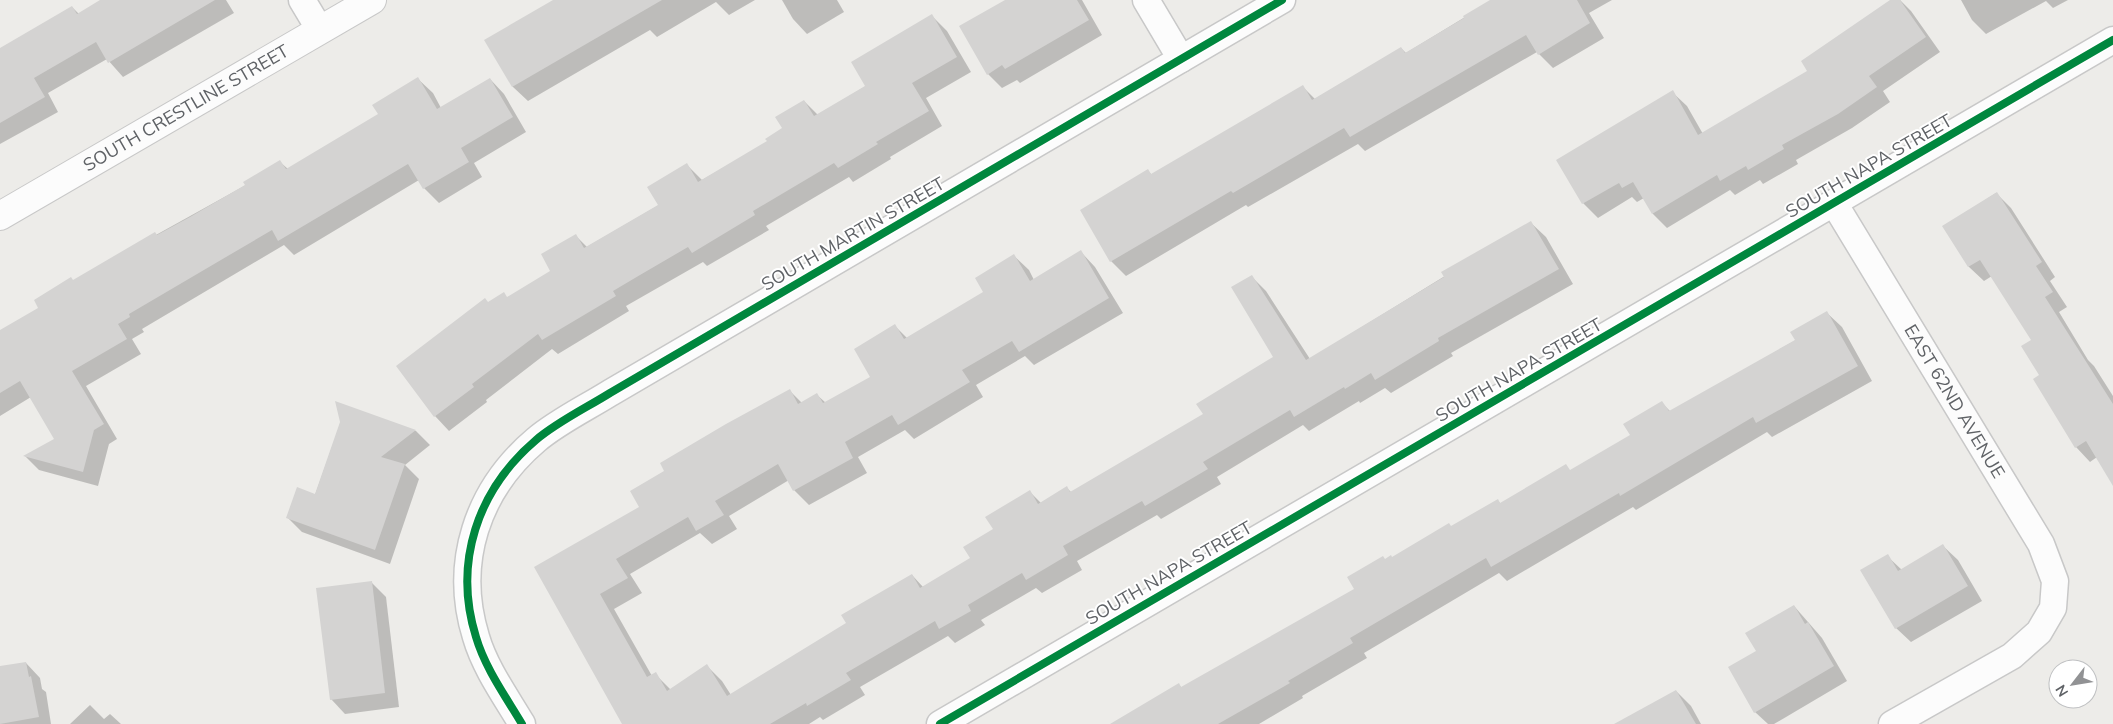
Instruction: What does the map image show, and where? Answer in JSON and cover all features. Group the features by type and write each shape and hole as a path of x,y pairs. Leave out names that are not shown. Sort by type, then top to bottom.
{"street":[{"path":"302,0 320,30"},
{"name":"SOUTH CRESTLINE STREET","path":"0,216 372,0"},
{"path":"1146,0 1181,59"},
{"name":"SOUTH MARTIN STREET","path":"522,724 492,672 476,639 469,608 467,571 474,530 489,495 510,464 537,439 610,394 1282,0"},
{"name":"SOUTH NAPA STREET","path":"940,724 2113,40"},
{"name":"EAST 62ND AVENUE","path":"1834,203 2040,544 2055,581 2053,608 2039,632 2012,656 1892,724"}],"building":[{"path":"100,0 215,0 108,63 96,42 34,78 45,97 0,123 0,48 72,6 77,14"},
{"path":"553,0 662,0 512,87 484,40"},
{"path":"1005,0 1077,0 1089,20 1005,69 1002,65 987,75 959,26"},
{"path":"1490,0 1577,0 1590,23 1538,55 1526,35 1350,137 1344,128 1110,262 1080,210 1148,169 1151,174 1303,85 1312,100 1401,47 1405,53 1464,18 1463,16"},
{"path":"1890,0 1900,0 1926,37 1869,76 1877,87 1838,114 1782,145 1784,149 1748,170 1746,166 1720,181 1717,175 1652,214 1633,182 1622,188 1619,183 1582,204 1556,160 1673,90 1698,135 1807,71 1801,61"},
{"path":"932,14 957,57 912,83 929,111 876,142 878,144 838,168 834,163 753,211 755,215 692,253 688,247 640,275 613,291 616,296 542,340 538,334 472,384 474,387 434,417 396,366 485,298 488,302 504,292 507,297 550,271 541,254 576,234 584,248 658,205 647,187 687,163 698,182 767,141 765,139 782,128 775,117 804,100 814,116 865,86 851,62"},
{"path":"418,77 437,109 490,78 513,117 461,148 469,162 423,189 408,164 278,241 272,230 129,314 130,317 118,324 127,339 72,371 104,424 94,430 83,472 23,456 54,439 20,381 0,393 0,330 38,308 34,300 71,277 73,280 155,232 157,235 190,217 245,185 243,182 280,160 286,169 378,114 372,105"},
{"path":"1997,192 2042,262 2036,266 2053,292 2045,297 2113,404 2113,486 2086,441 2075,448 2033,379 2039,375 2021,346 2031,340 1980,260 1968,267 1942,226"},
{"path":"1531,221 1559,269 1438,338 1439,341 1375,380 1371,373 1294,417 1290,410 1203,462 1208,469 1145,506 1142,501 1063,546 1068,555 1026,580 1022,573 968,605 971,611 939,629 935,621 846,673 851,680 807,706 806,703 770,724 622,724 534,567 639,507 630,491 664,471 660,463 726,424 790,389 798,404 817,393 823,403 870,377 854,349 895,324 904,339 983,292 975,278 1014,254 1030,281 1081,250 1109,298 1019,352 1012,341 962,370 970,382 898,425 892,415 845,442 853,458 793,491 778,464 715,501 724,515 696,531 688,517 616,559 628,578 600,594 647,677 656,672 667,691 707,664 727,696 846,623 841,615 912,574 920,588 970,558 963,547 993,529 985,517 1030,490 1038,504 1067,486 1070,492 1203,414 1196,404 1273,357 1231,287 1252,275 1306,360 1444,277 1441,272"},
{"path":"1827,311 1858,366 1756,423 1753,417 1620,496 1619,493 1491,567 1486,558 1350,638 1353,643 1288,681 1290,683 1218,724 1110,724 1179,683 1181,687 1354,589 1347,577 1383,556 1385,559 1391,555 1392,557 1449,523 1451,526 1498,499 1500,503 1566,464 1570,470 1630,435 1623,424 1662,401 1669,411 1795,340 1790,332"},
{"path":"335,401 416,430 381,457 405,464 375,550 286,518 297,487 315,494 340,422"},
{"path":"1943,544 1968,586 1895,629 1860,570 1888,554 1898,571"},
{"path":"372,581 385,693 330,700 316,588"},
{"path":"1794,605 1805,624 1808,622 1834,666 1754,713 1728,667 1756,651 1745,633"},
{"path":"26,662 29,677 31,676 39,717 0,724 0,666"},
{"path":"1676,690 1696,724 1614,724"}],"cycle path":[{"path":"522,724 496,682 480,649 470,609 467,582 469,555 475,530 485,505 498,481 536,440 572,415 1282,0"},
{"path":"940,724 2113,40"}]}
